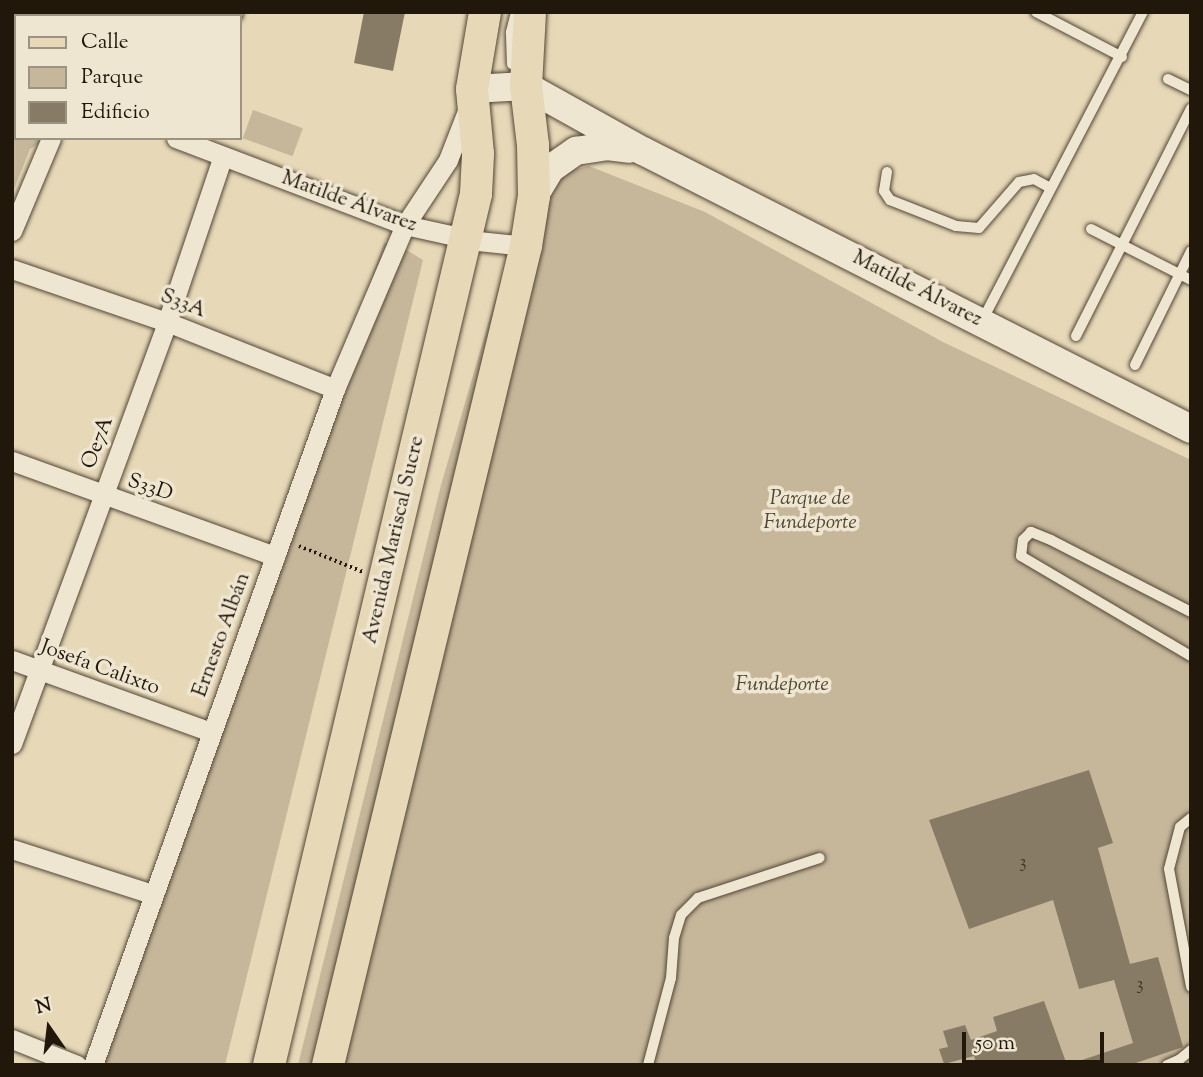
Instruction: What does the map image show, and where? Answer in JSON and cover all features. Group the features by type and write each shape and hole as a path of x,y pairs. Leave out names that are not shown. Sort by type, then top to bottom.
{"main road":[{"path":"328,1065 520,246 533,145 518,90 530,12"},
{"name":"Avenida Mariscal Sucre","path":"269,1065 384,581 475,240 478,154 489,26"}],"street":[{"path":"483,89 518,90"},
{"name":"Ernesto Albán","path":"93,1065 335,389 405,225 448,160 483,89"},
{"name":"Matilde Álvarez","path":"518,90 982,321 1191,429"},
{"path":"12,231 50,140"},
{"name":"Matilde Álvarez","path":"183,140 216,149 405,225 475,240 520,246"},
{"name":"Matilde Álvarez","path":"527,204 550,169 576,151 607,146 643,151"},
{"name":"Oe7A","path":"12,744 167,322 216,149"},
{"name":"S33A","path":"12,269 167,322 335,389"},
{"name":"S33D","path":"12,461 102,496 278,547"},
{"name":"Josefa Calixto","path":"12,660 211,733"},
{"path":"12,849 152,894"},
{"path":"12,1039 77,1065"}],"lane":[{"path":"489,26 497,12"},
{"path":"516,12 511,32 518,90"},
{"path":"1036,12 1122,57"},
{"path":"982,321 1050,188 1122,57 1143,12"},
{"path":"1168,79 1191,90"},
{"path":"1076,336 1191,108"},
{"path":"887,172 884,191 890,200 956,226 979,228 1018,182 1034,179 1050,188"},
{"path":"1091,229 1191,280"},
{"path":"472,420 520,246"},
{"path":"1135,365 1191,251"},
{"path":"1191,612 1051,540 1031,532 1023,540 1021,556 1191,656"},
{"path":"1191,818 1180,827 1169,869 1191,987"},
{"path":"648,1065 671,978 674,938 681,915 698,898 820,858"},
{"path":"1167,1065 1179,1060 1191,1050"}],"path":[{"path":"278,547 384,581"}],"green space":[{"path":"12,92 14,140 45,140 30,149 12,194"},
{"path":"253,110 303,128 293,156 243,138"},
{"name":"Fundeporte","path":"589,166 705,212 943,342 1191,460 1191,1065 298,1065 441,485 500,283 530,208 553,175"},
{"path":"384,243 398,245 423,260 225,1065 96,1065"}],"building":[{"path":"364,12 405,12 393,71 354,63"},
{"path":"1089,770 1113,843 1098,848 1130,964 1158,957 1183,1047 1130,1065 1077,1065 1076,1062 1133,1043 1114,980 1079,989 1053,900 969,929 929,820"},
{"path":"1044,1001 1067,1065 977,1065 974,1056 944,1064 939,1049 948,1047 943,1031 965,1025 971,1040 997,1031 993,1017"}],"park label":[{"name":"Parque de Fundeporte","path":"810,511"}]}
